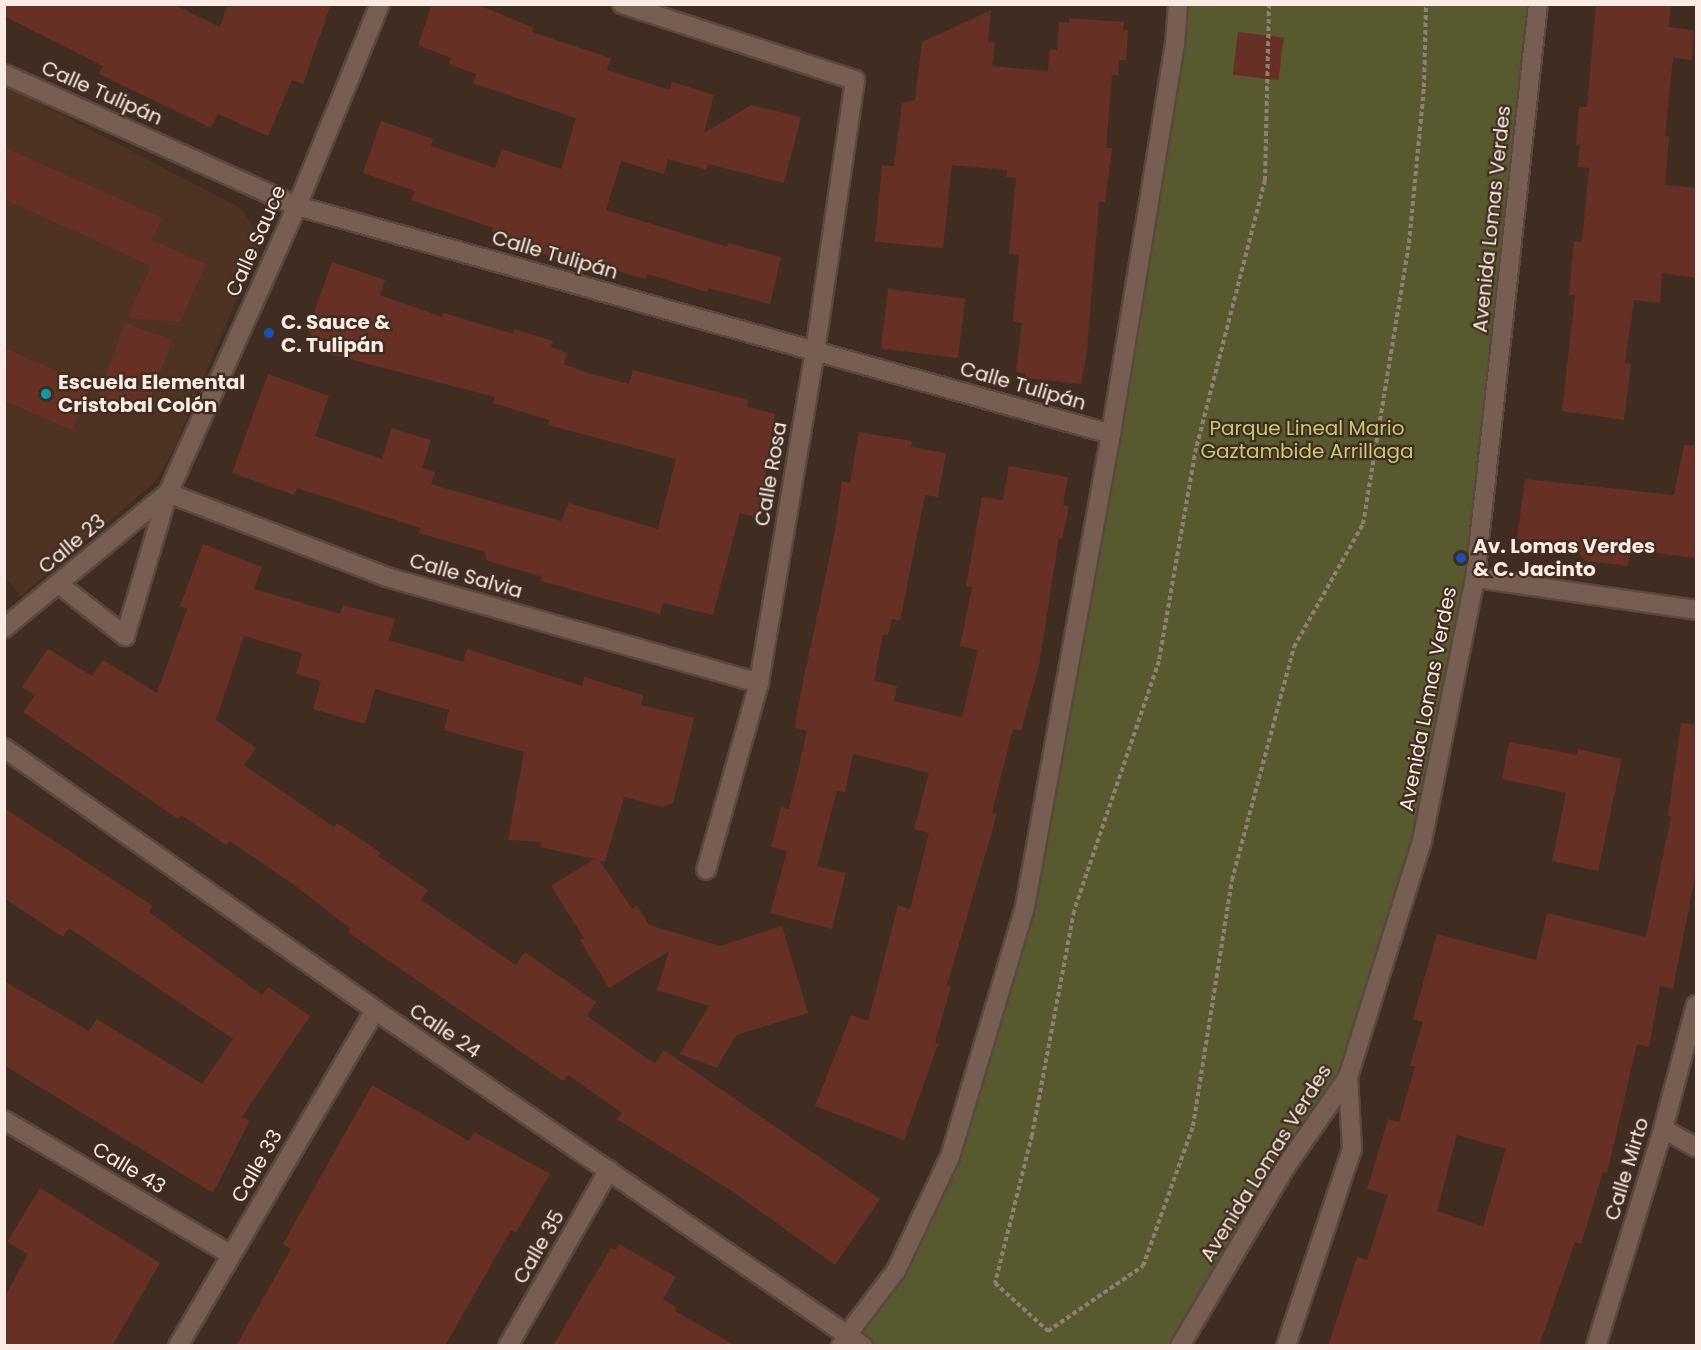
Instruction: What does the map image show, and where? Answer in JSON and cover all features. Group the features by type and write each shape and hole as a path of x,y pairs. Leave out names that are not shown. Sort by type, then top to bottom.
{"street":[{"name":"Calle Sauce","path":"60,585 124,636 168,493 297,206 380,4"},
{"name":"Calle Rosa","path":"622,4 855,80 815,351 759,683 706,870"},
{"path":"850,1342 896,1271 950,1157 1025,907 1111,434 1175,45 1178,4"},
{"name":"Avenida Lomas Verdes","path":"1180,1346 1286,1166 1348,1077 1422,841 1475,578 1538,4"},
{"name":"Calle Tulipán","path":"4,74 297,206 1111,434"},
{"name":"Calle 23","path":"4,628 60,585 168,493"},
{"name":"Calle Salvia","path":"168,493 387,577 759,683"},
{"path":"1475,578 1696,610"},
{"name":"Calle 24","path":"4,748 375,1010 609,1170 850,1342"},
{"name":"Calle Mirto","path":"1596,1346 1664,1129 1696,1005"},
{"name":"Calle 33","path":"178,1346 375,1010"},
{"path":"1286,1346 1352,1149 1348,1077"},
{"name":"Calle 43","path":"4,1120 231,1255"},
{"path":"1664,1129 1696,1147"},
{"name":"Calle 35","path":"508,1346 609,1170"}],"path":[{"path":"1269,4 1265,180 1196,448 1159,661 1074,911 1032,1136 995,1283 1048,1331 1143,1266 1193,1126 1232,880 1294,647 1363,524 1409,243 1424,87 1426,4"}],"shaded area":[{"path":"5,85 242,209 261,240 173,452 155,482 21,596 5,578"}],"green space":[{"name":"Parque Lineal Mario Gaztambide Arrillaga","path":"1178,5 1538,5 1475,578 1422,841 1348,1077 1184,1345 863,1346 848,1335 896,1271 950,1157 1025,907"}],"building":[{"path":"4,4 173,4 220,27 228,4 331,4 303,84 292,80 268,136 218,114 211,128 99,74 103,66 4,16"},
{"path":"432,4 476,4 534,28 532,32 611,58 607,70 670,90 672,82 714,95 704,133 751,105 801,117 784,183 708,164 706,170 668,159 664,174 621,161 606,210 727,247 728,243 781,257 770,304 708,288 707,292 647,274 645,279 590,263 588,268 536,252 538,247 492,232 493,228 411,200 415,191 363,173 381,121 433,139 431,146 495,168 502,149 561,169 576,118 473,83 476,74 449,64 451,58 418,45"},
{"path":"1596,4 1671,4 1669,27 1694,30 1692,60 1673,58 1665,136 1669,137 1665,185 1696,188 1696,278 1662,273 1660,303 1634,300 1625,363 1631,364 1624,420 1562,411 1575,295 1569,295 1574,241 1582,242 1589,168 1578,167 1580,145 1576,145 1579,107 1587,107"},
{"path":"991,10 988,42 995,43 992,66 1048,71 1050,49 1057,50 1059,22 1069,23 1069,18 1124,22 1123,30 1128,30 1126,60 1119,60 1118,75 1112,75 1106,148 1112,148 1105,202 1099,202 1087,352 1081,384 1026,378 1026,374 1016,372 1022,323 1013,322 1019,255 1009,254 1016,178 1006,177 1007,170 952,165 943,248 875,242 882,165 894,166 902,103 915,100 922,42"},
{"path":"1238,32 1284,38 1278,80 1233,75"},
{"path":"4,147 162,218 152,240 206,264 180,322 127,318 151,266 4,199"},
{"path":"332,262 385,280 380,295 442,317 444,313 513,334 514,329 553,341 551,347 567,353 564,364 588,373 629,384 633,370 748,400 747,407 775,414 758,518 740,513 713,615 663,603 660,614 541,581 542,577 486,560 485,552 419,533 420,528 297,488 294,495 232,473 268,374 329,396 315,436 382,459 392,428 431,440 422,468 435,472 431,484 561,521 569,503 658,529 676,459 548,425 549,420 493,403 495,397 330,354 333,346 313,339 308,330"},
{"path":"888,289 965,299 958,358 881,349"},
{"path":"125,323 172,340 145,415 98,398"},
{"name":"Escuela Elemental Cristobal Colón","path":"4,348 91,386 72,430 4,401"},
{"path":"859,432 912,441 911,447 946,453 938,497 925,495 900,621 892,619 888,635 883,634 874,681 897,686 894,701 962,717 978,650 960,646 972,587 966,586 982,497 1003,500 1009,466 1068,477 1063,505 1069,507 1062,539 1059,538 1039,665 1021,731 1013,729 992,813 997,814 947,985 951,986 935,1042 938,1044 904,1140 815,1106 851,1015 868,1021 898,905 910,909 929,833 914,829 929,773 853,754 845,792 837,791 817,866 846,873 832,929 770,913 787,851 771,847 781,807 789,809 807,731 795,728 798,706 834,536 842,481 850,483"},
{"path":"1684,445 1696,446 1696,558 1630,550 1628,566 1585,561 1579,553 1533,547 1533,542 1517,539 1525,479 1674,495"},
{"path":"203,544 262,567 254,589 340,614 343,605 395,619 389,640 463,662 467,649 582,686 584,677 643,695 641,705 694,718 673,803 662,807 624,797 605,862 600,861 632,909 637,905 649,925 720,946 782,926 808,1013 736,1035 717,1068 680,1054 709,1006 657,990 669,951 609,988 580,940 584,938 551,886 594,859 540,847 541,842 508,840 524,752 444,730 449,710 375,689 365,724 313,709 321,681 296,674 302,653 244,636 216,720 256,748 244,765 334,827 337,823 381,853 378,856 428,890 421,900 516,965 525,952 596,1002 587,1016 655,1064 664,1050 880,1199 835,1265 732,1191 617,1119 622,1113 568,1075 563,1081 399,968 348,932 350,928 294,885 230,841 226,845 181,815 178,819 23,712 35,695 22,687 48,649 92,676 103,660 157,693 187,609 180,606"},
{"path":"1681,723 1696,725 1696,872 1673,989 1660,986 1649,1047 1637,1044 1607,1173 1603,1172 1581,1244 1575,1242 1539,1346 1328,1346 1357,1257 1367,1260 1388,1195 1367,1189 1388,1119 1399,1122 1415,1066 1410,1066 1423,1022 1413,1019 1437,934 1536,960 1547,913 1646,937 1671,817 1668,816","holes":["1457,1135 1506,1149 1483,1226 1437,1211"]},
{"path":"1509,742 1577,755 1578,749 1622,759 1598,871 1552,861 1566,793 1502,779"},
{"path":"4,808 153,906 149,912 262,995 268,987 310,1016 242,1117 249,1121 213,1193 4,1065 4,981 89,1031 97,1019 202,1084 233,1039 69,928 63,937 4,898"},
{"path":"372,1085 469,1141 474,1132 550,1174 516,1233 511,1230 445,1346 236,1346 291,1249 283,1244"},
{"path":"40,1188 160,1263 112,1346 4,1346 4,1298 28,1254 7,1242"},
{"path":"619,1244 676,1277 663,1299 677,1308 675,1311 736,1346 553,1346 611,1248 616,1250"}],"place":[{"name":"C. Sauce & C. Tulipán","path":"269,333"},
{"name":"Escuela Elemental Cristobal Colón","path":"46,394"},
{"name":"Av. Lomas Verdes & C. Jacinto","path":"1461,558"}]}
